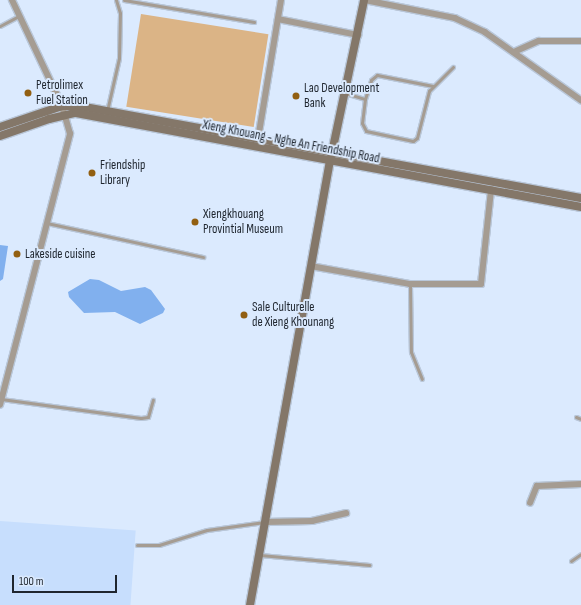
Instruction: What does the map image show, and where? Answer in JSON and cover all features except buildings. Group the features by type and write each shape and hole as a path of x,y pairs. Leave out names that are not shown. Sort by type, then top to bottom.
{"street":[{"path":"1,402 69,143 65,114 62,106 12,0"},
{"path":"258,139 281,0"},
{"path":"250,605 330,162 365,0 455,18 484,32 581,100"},
{"path":"278,20 358,35"},
{"path":"514,52 539,40 581,41"},
{"name":"Xieng Khouang - Nghe An Friendship Road","path":"0,127 62,106 107,111 581,198"},
{"name":"Xieng Khouang - Nghe An Friendship Road","path":"0,136 65,114 76,113 330,162 581,206"},
{"path":"311,266 410,284 481,284 491,190"},
{"path":"530,503 537,486 581,484"},
{"path":"264,522 312,521 346,513"}],"lane":[{"path":"107,111 119,58 120,13 116,0"},
{"path":"124,0 254,22"},
{"path":"0,26 20,16"},
{"path":"433,86 377,74 371,80 365,99 362,123 366,131 413,141 417,138 428,91 453,67"},
{"path":"345,93 365,99"},
{"path":"47,223 203,257"},
{"path":"410,284 411,352 422,379"},
{"path":"1,402 141,418 148,416 153,400"},
{"path":"576,416 581,419"},
{"path":"137,545 159,545 207,530 264,522"},
{"path":"571,561 581,554"},
{"path":"259,555 370,565"}],"shaded area":[{"path":"141,14 268,34 254,127 126,107"},
{"path":"0,521 136,530 130,605 0,605"}],"water":[{"path":"0,245 8,246 3,279 0,281"},
{"path":"90,279 99,280 121,291 145,287 151,290 165,309 163,313 140,324 115,312 84,313 69,297 68,292"}],"place":[{"name":"Petrolimex Fuel Station","path":"28,93"},
{"name":"Lao Development Bank","path":"296,96"},
{"name":"Friendship Library","path":"92,173"},
{"name":"Xiengkhouang Provintial Museum","path":"195,222"},
{"name":"Lakeside cuisine","path":"17,254"},
{"name":"Sale Culturelle de Xieng Khounang","path":"244,315"}]}
